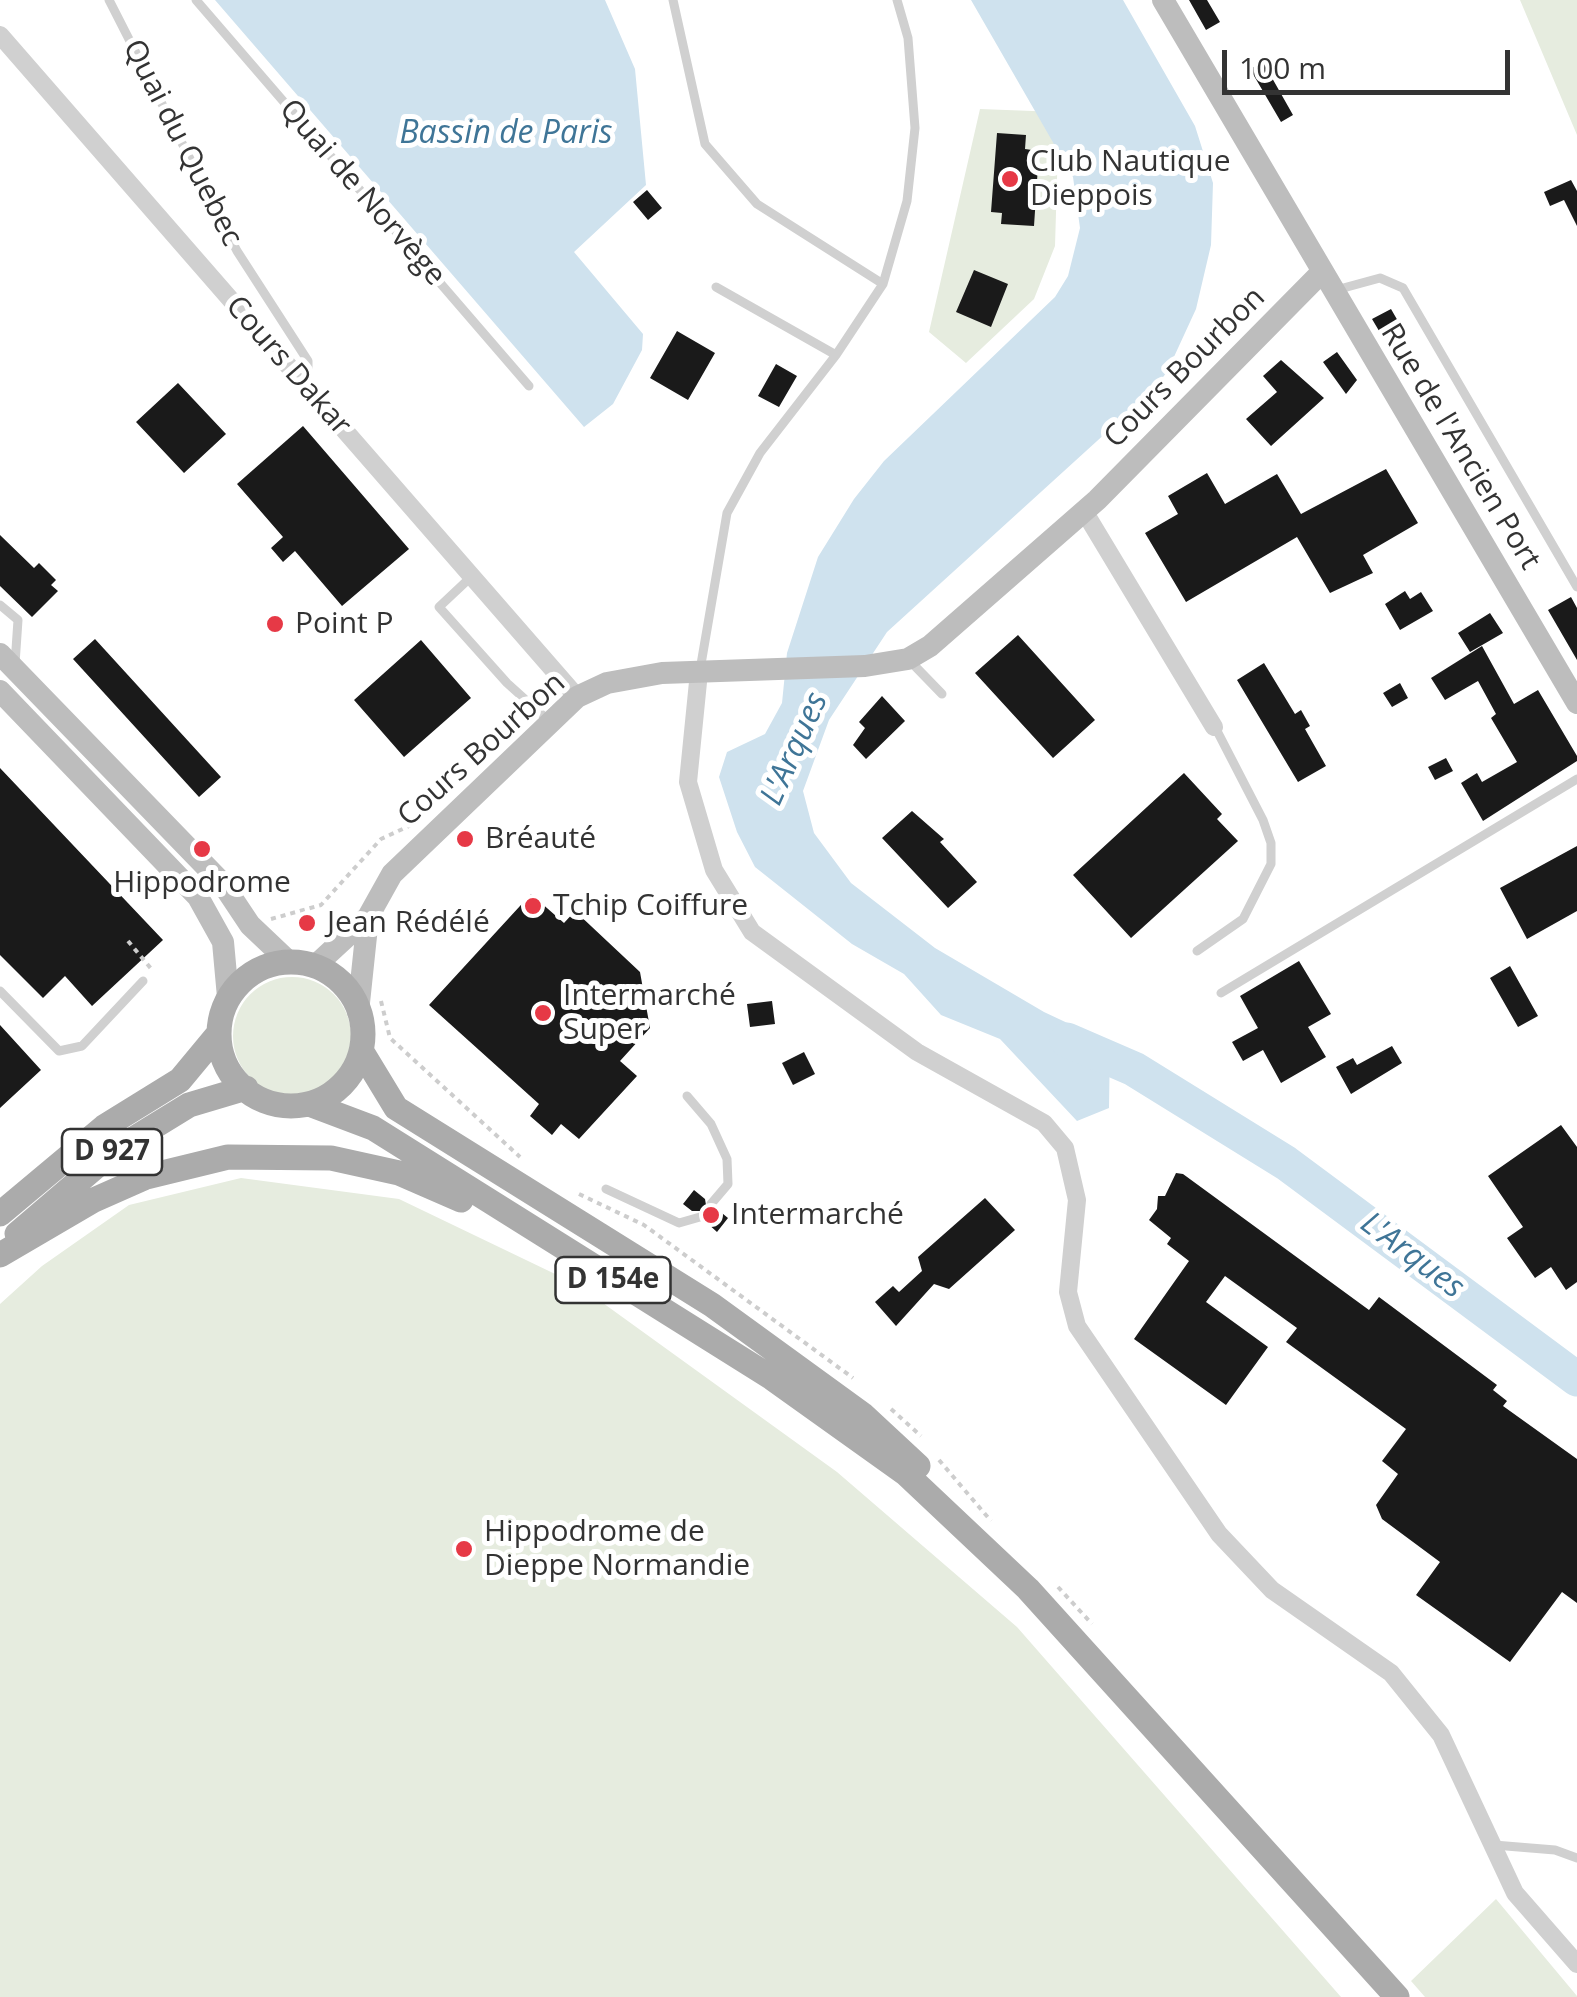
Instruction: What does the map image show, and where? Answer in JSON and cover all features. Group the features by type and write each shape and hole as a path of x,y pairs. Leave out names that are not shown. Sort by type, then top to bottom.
{"main road":[{"name":"Rue de l'Ancien Port","path":"1163,0 1577,703"},
{"name":"Cours Bourbon","path":"316,965 368,917 392,874 576,696 607,684 662,673 865,666 908,659 930,646 1084,511 1327,282"},
{"path":"7,661 222,883 250,925 288,960"},
{"path":"0,691 198,897 223,942 228,996 219,1032 229,1068 246,1088 281,1105 312,1105 345,1086 362,1052 358,1012 349,992 316,965 288,960 261,966 238,982 228,996"},
{"name":"Cours Bourbon","path":"358,1012 368,917"},
{"name":"D 927","path":"0,1214 104,1127 180,1080 219,1032"},
{"name":"D 154e","path":"362,1052 396,1108 712,1304 862,1414 973,1520 1028,1589"},
{"name":"D 927","path":"0,1252 62,1191 114,1151 189,1105 246,1088"},
{"name":"D 154e","path":"312,1105 374,1128 772,1378 953,1515 1028,1589 1397,1997"},
{"path":"0,1252 94,1200 146,1177 228,1157 282,1156 331,1158 399,1174 560,1248"}],"street":[{"name":"Cours Dakar","path":"0,35 576,696"},
{"path":"1084,511 1214,727"},
{"path":"699,672 688,782 714,870 752,932 917,1052 1044,1123 1065,1148 1077,1200 1068,1292 1077,1326 1219,1534 1272,1590 1391,1674 1441,1735 1515,1893 1577,1964"}],"lane":[{"name":"Quai du Quebec","path":"109,0 237,250 308,362 308,389"},
{"name":"Quai de Norvège","path":"196,0 528,386"},
{"path":"699,672 727,513 760,453 836,356 883,284 907,201 915,128 908,38 897,0"},
{"path":"675,1 705,144 757,204 883,284"},
{"path":"1327,282 1380,278 1403,288 1577,588"},
{"path":"716,287 836,356"},
{"path":"472,576 439,607 508,684 550,722"},
{"path":"0,605 18,620 7,661"},
{"path":"908,659 942,694"},
{"path":"1197,951 1243,919 1270,864 1270,843 1263,820 1214,727"},
{"path":"1221,993 1577,780"},
{"path":"0,991 60,1051 82,1046 143,981"},
{"path":"687,1096 711,1124 728,1158 728,1184 711,1204"},
{"path":"606,1190 679,1222 700,1217"},
{"path":"1492,1844 1555,1850 1577,1858"}],"path":[{"path":"250,925 321,905 382,839 409,826 426,807"},
{"path":"128,942 154,970 143,981"}],"shaded area":[{"path":"1520,0 1577,0 1577,135"},
{"name":"Club Nautique Dieppois","path":"980,109 1059,112 1055,246 1034,299 966,363 929,332"},
{"path":"292,977 315,981 334,994 347,1013 351,1036 347,1059 334,1078 315,1091 292,1095 269,1091 250,1078 237,1059 233,1036 237,1013 250,994 269,981"},
{"name":"Hippodrome de Dieppe Normandie","path":"241,1178 399,1199 578,1285 837,1472 1017,1627 1341,1997 0,1997 0,1304 42,1266 129,1205"},
{"path":"1496,1899 1577,1997 1425,1997 1411,1981"}],"water":[{"name":"Bassin de Paris","path":"215,0 605,0 635,69 646,185 574,252 643,334 642,350 613,404 584,427"},
{"path":"971,0 1123,0 1195,126 1213,183 1211,245 1196,309 1167,372 1152,391 887,632 829,720 803,791 814,833 851,883 935,948 1044,1012 1110,1043 1109,1108 1077,1121 1000,1039 941,1015 904,974 852,944 755,867 737,832 719,777 727,752 765,734 782,703 787,653 818,557 854,499 884,461 1055,297 1068,276 1080,228 1073,177"}],"building":[{"path":"1189,0 1207,0 1220,22 1206,30"},
{"path":"1263,62 1293,115 1281,122 1250,69"},
{"path":"997,133 1026,135 1025,149 1039,151 1034,226 1001,224 1002,213 991,212"},
{"path":"1571,180 1577,191 1577,226 1564,200 1550,206 1544,192"},
{"path":"647,190 662,208 648,220 633,202"},
{"path":"974,270 1008,284 991,327 956,312"},
{"path":"1391,309 1406,335 1388,346 1372,319"},
{"path":"677,331 715,353 688,400 650,378"},
{"path":"1337,352 1357,380 1346,394 1323,362"},
{"path":"1281,360 1324,398 1271,446 1246,419 1277,392 1263,376"},
{"path":"776,364 797,376 779,407 758,396"},
{"path":"178,383 226,434 184,473 136,422"},
{"path":"303,426 409,549 342,606 295,551 283,562 271,548 283,537 237,484"},
{"path":"1386,469 1418,523 1363,555 1373,573 1330,593 1297,537 1186,602 1145,533 1178,514 1168,496 1207,473 1225,504 1277,474 1301,514"},
{"path":"0,535 34,568 39,563 56,580 51,585 58,591 32,617 0,586"},
{"path":"1405,591 1410,599 1421,592 1433,611 1400,630 1385,604"},
{"path":"1571,597 1577,608 1577,660 1548,610"},
{"path":"1490,613 1503,633 1470,652 1458,633"},
{"path":"1018,635 1095,720 1053,758 975,673"},
{"path":"95,639 221,777 199,797 73,659"},
{"path":"421,640 471,698 404,757 354,700"},
{"path":"1482,646 1514,704 1538,690 1577,756 1577,761 1483,821 1461,783 1477,773 1482,782 1517,762 1491,718 1496,714 1478,681 1445,700 1431,678"},
{"path":"1264,663 1295,714 1301,710 1310,726 1305,729 1326,766 1298,782 1237,680"},
{"path":"1400,683 1408,698 1392,707 1383,693"},
{"path":"882,696 905,721 866,759 853,745 865,728 859,722"},
{"path":"1446,758 1453,771 1435,780 1428,767"},
{"path":"0,768 163,940 92,1006 65,976 43,998 0,955"},
{"path":"1184,773 1222,814 1217,819 1238,841 1131,938 1073,875"},
{"path":"912,811 944,839 940,842 977,882 948,908 882,838"},
{"path":"1577,846 1577,911 1527,939 1500,888"},
{"name":"Intermarché Super","path":"531,894 564,923 575,911 640,972 650,1028 620,1061 637,1076 579,1139 561,1124 552,1135 530,1116 539,1104 429,1005"},
{"path":"1299,961 1331,1014 1308,1027 1326,1057 1281,1083 1263,1050 1243,1061 1232,1042 1258,1028 1240,996"},
{"path":"1510,966 1538,1016 1518,1027 1490,978"},
{"path":"772,1001 775,1024 750,1027 747,1004"},
{"path":"0,1025 41,1070 0,1108"},
{"path":"1392,1046 1402,1063 1351,1094 1336,1067 1353,1058 1357,1065"},
{"path":"804,1052 815,1074 793,1085 782,1063"},
{"path":"1561,1125 1577,1147 1577,1282 1566,1290 1551,1267 1535,1278 1507,1238 1523,1227 1488,1176"},
{"path":"1176,1173 1183,1174 1369,1310 1379,1297 1497,1385 1493,1390 1507,1401 1503,1406 1577,1459 1577,1603 1562,1592 1510,1662 1416,1595 1440,1562 1382,1519 1376,1505 1398,1474 1382,1461 1406,1429 1286,1342 1297,1328 1225,1276 1206,1302 1268,1347 1226,1405 1134,1339 1189,1261 1167,1244 1171,1238 1149,1220 1157,1209 1158,1196 1165,1196"},
{"path":"694,1190 705,1199 707,1211 717,1209 728,1218 717,1232 706,1222 705,1211 692,1211 683,1204"},
{"path":"985,1198 1015,1230 949,1289 934,1284 896,1326 875,1302 893,1286 899,1292 922,1271 918,1257"}],"waterway":[{"name":"L'Arques","path":"1067,1040 1134,1069 1286,1163 1577,1379"}],"place":[{"name":"Club Nautique Dieppois","path":"1010,179"},
{"name":"Point P","path":"275,624"},
{"name":"Bréauté","path":"465,839"},
{"name":"Hippodrome","path":"202,849"},
{"name":"Tchip Coiffure","path":"533,906"},
{"name":"Jean Rédélé","path":"307,923"},
{"name":"Intermarché Super","path":"543,1013"},
{"name":"Intermarché","path":"711,1215"},
{"name":"Hippodrome de Dieppe Normandie","path":"464,1549"}]}
